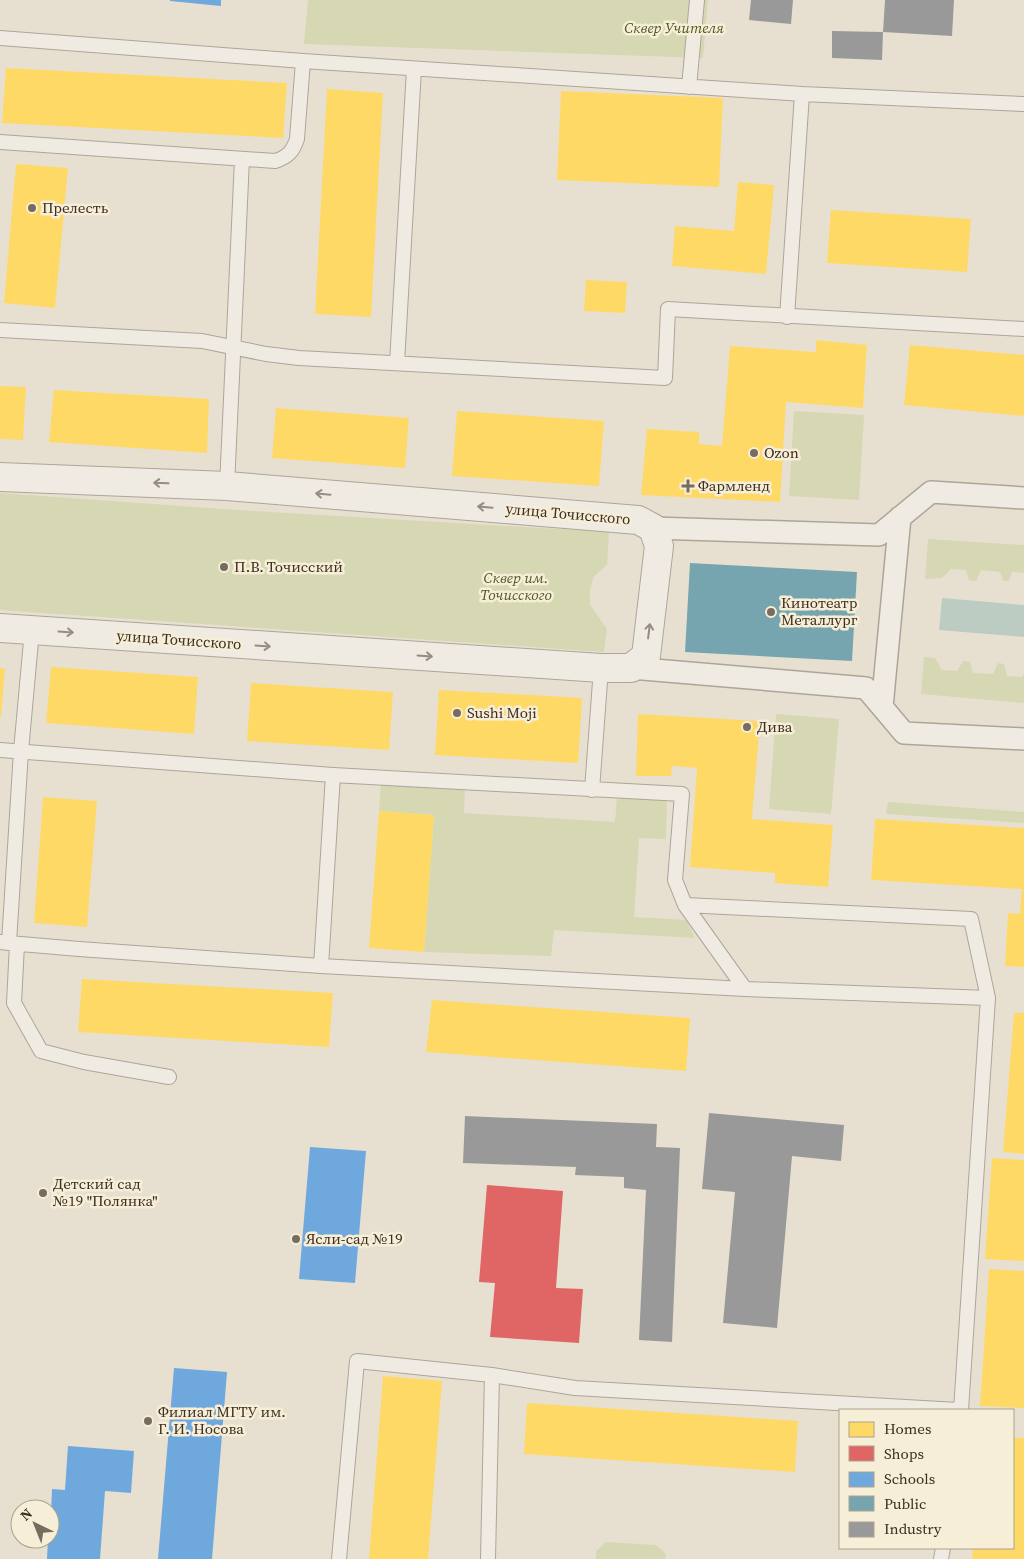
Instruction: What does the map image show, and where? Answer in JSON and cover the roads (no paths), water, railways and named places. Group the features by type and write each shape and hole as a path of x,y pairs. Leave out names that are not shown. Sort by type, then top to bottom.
{"street":[{"name":"улица Точисского","path":"0,477 227,486 638,520 653,528"},
{"path":"630,668 646,656 659,546 653,528 879,535 931,492 1024,498"},
{"path":"882,707 900,517"},
{"name":"улица Точисского","path":"0,628 601,668 630,668"},
{"path":"630,668 866,688 904,733 1024,739"}],"lane":[{"path":"689,87 697,0"},
{"path":"0,38 414,69 689,87 1024,104"},
{"path":"0,142 275,161 283,158 294,147 297,139 303,61"},
{"path":"397,363 414,69"},
{"path":"787,317 802,94"},
{"path":"227,486 242,159"},
{"path":"0,330 192,340 284,356 665,378 668,309 1024,329"},
{"path":"32,630 21,752 9,943 14,1003 41,1051 84,1062 169,1077"},
{"path":"592,790 601,668"},
{"path":"0,750 333,775 682,794 675,880 685,905 745,989"},
{"path":"321,966 333,775"},
{"path":"685,905 971,919 988,998 959,1409"},
{"path":"9,943 321,966 745,989 988,998"},
{"path":"339,1559 357,1361 492,1375 576,1388 942,1409"},
{"path":"488,1559 492,1375"}],"place":[{"name":"Прелесть","path":"32,208"},
{"name":"Ozon","path":"754,453"},
{"name":"Фармленд","path":"688,486"},
{"name":"П.В. Точисский","path":"224,567"},
{"name":"Кинотеатр Металлург","path":"771,612"},
{"name":"Sushi Moji","path":"457,713"},
{"name":"Дива","path":"747,727"},
{"name":"Детский сад №19 \"Полянка\"","path":"43,1193"},
{"name":"Ясли-сад №19","path":"296,1239"},
{"name":"Филиал МГТУ им. Г. И. Носова","path":"148,1421"}],"park label":[{"name":"Сквер Учителя","path":"674,28"},
{"name":"Сквер им. Точисского","path":"516,586"}]}
